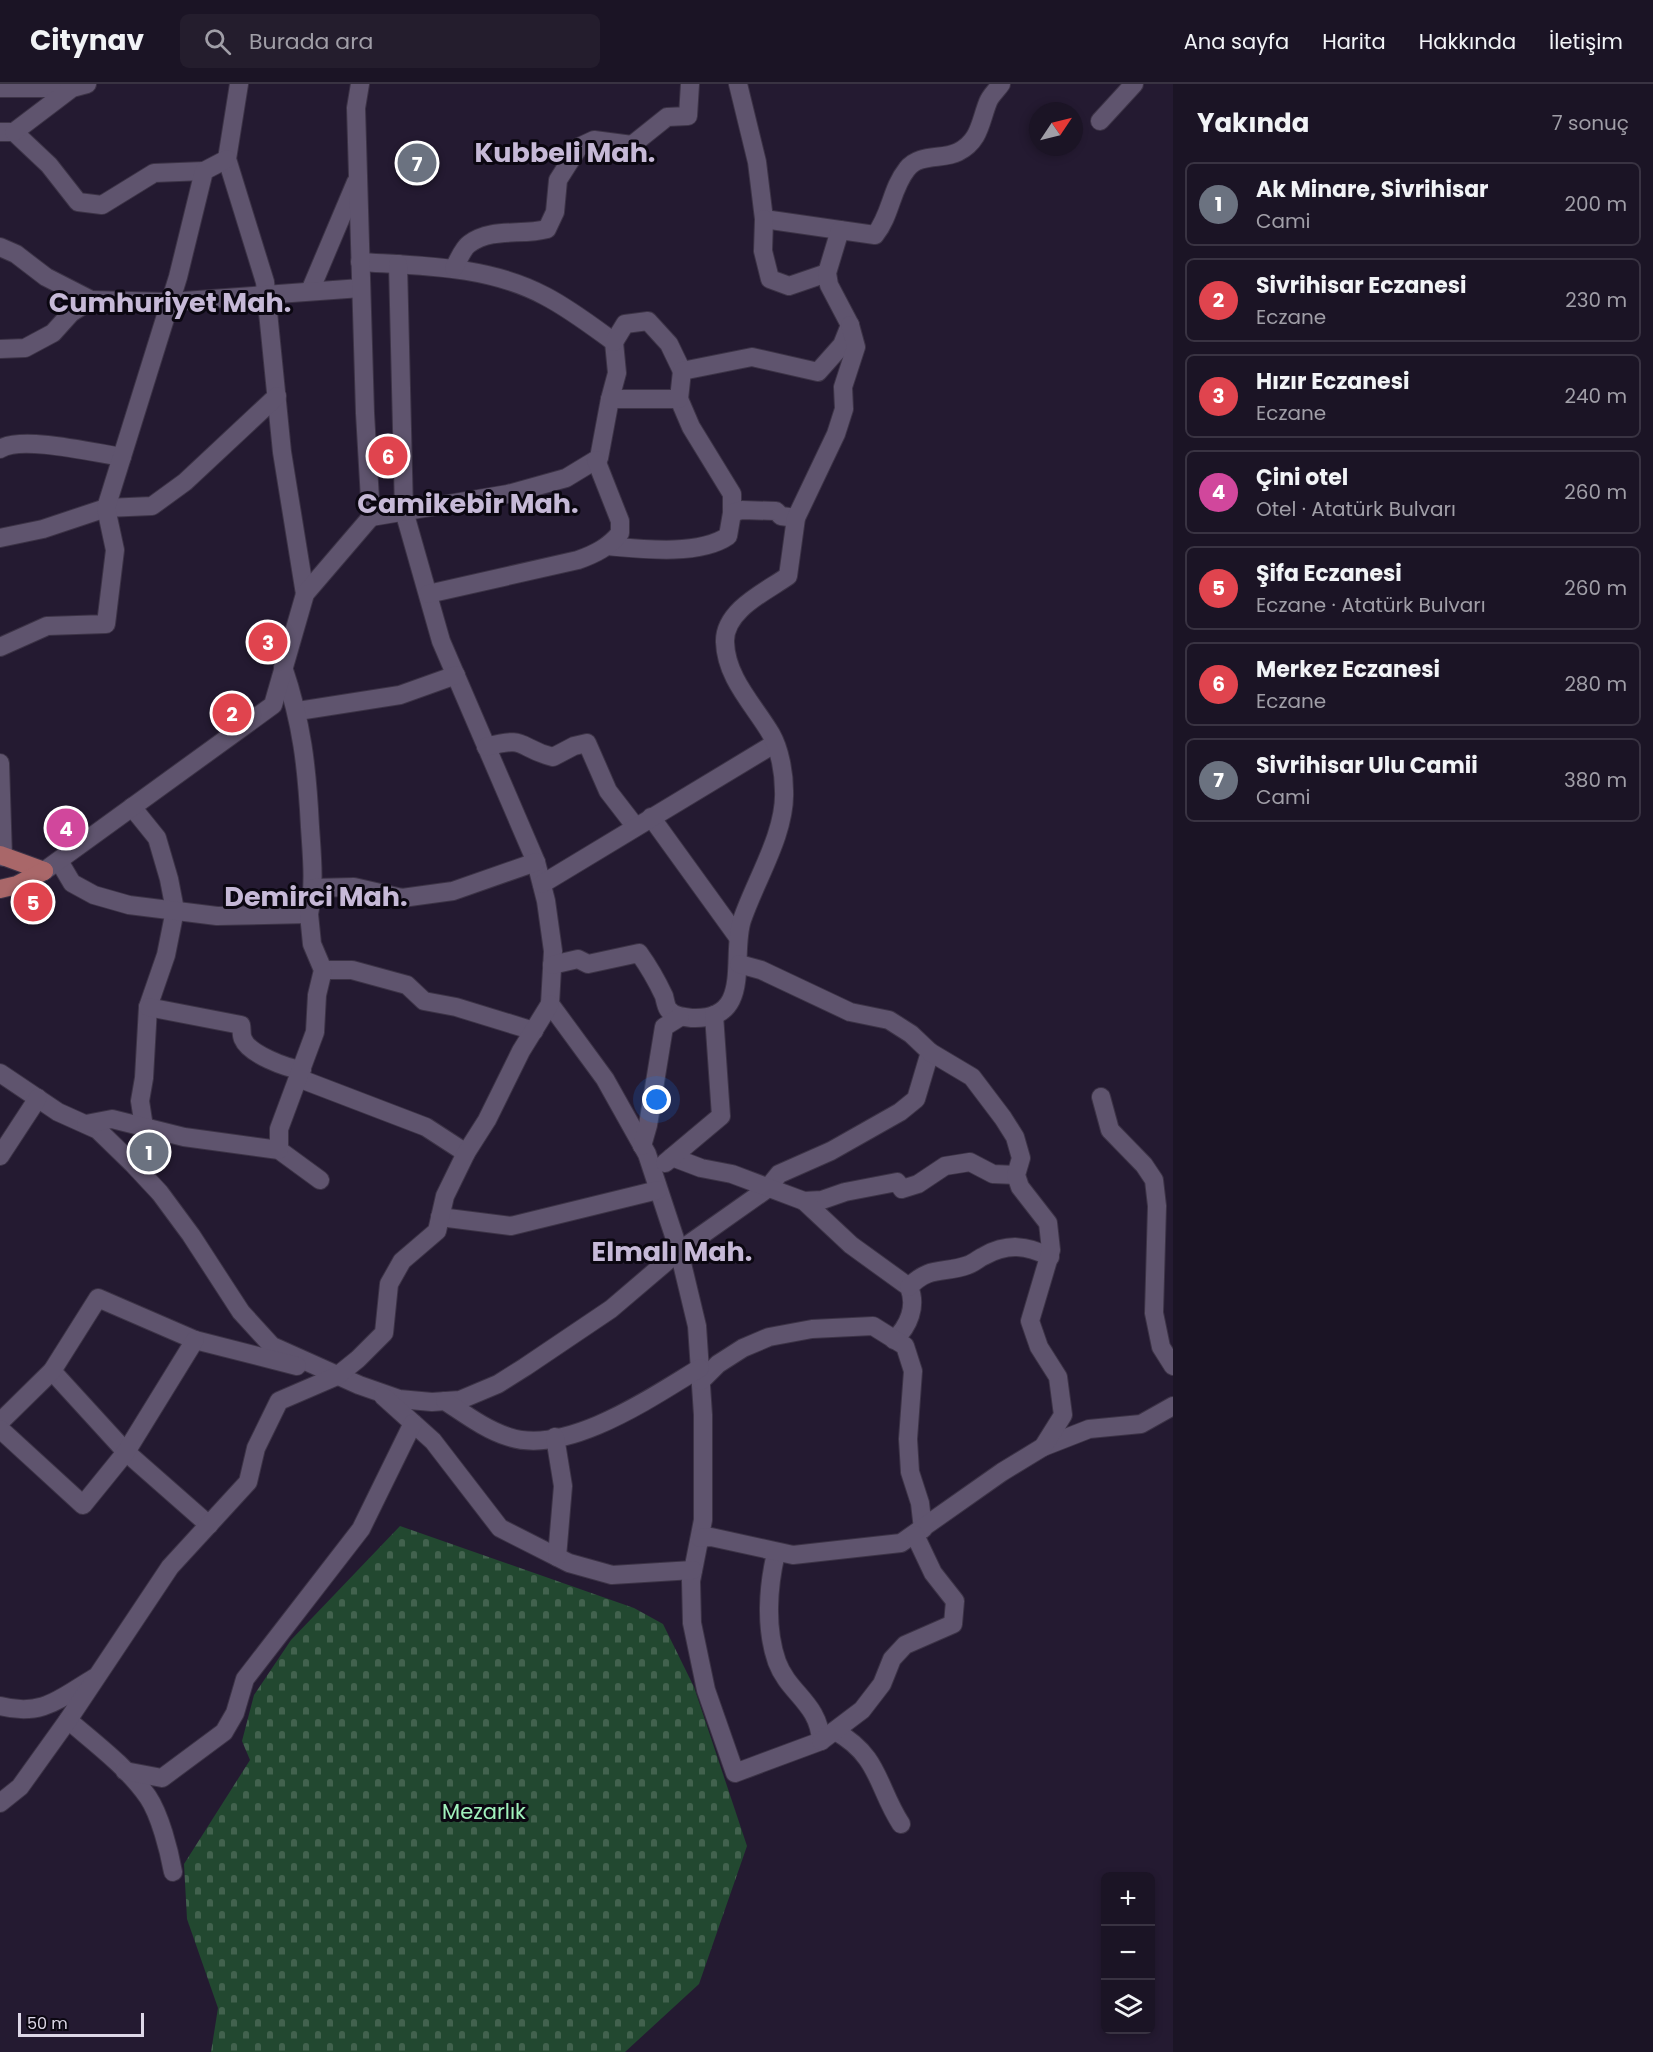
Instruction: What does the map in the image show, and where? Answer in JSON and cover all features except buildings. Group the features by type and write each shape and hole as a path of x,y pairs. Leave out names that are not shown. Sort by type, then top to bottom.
{"main road":[{"path":"2,856 52,866"},
{"path":"0,889 17,885 52,866"}],"street":[{"path":"239,84 227,159 266,282 282,452 305,594"},
{"path":"360,84 356,108 371,517"},
{"path":"454,268 468,244 495,232 532,233 547,229 555,212 558,180 579,147 594,140 632,145 667,117 688,116 690,84"},
{"path":"738,84 757,162 764,219 763,251 770,279 789,286 827,273"},
{"path":"764,219 875,235 884,224 896,185 909,166 927,158 958,152 979,134 988,100 1001,84"},
{"path":"1100,121 1134,84"},
{"path":"80,86 7,132 49,165 78,202 102,205 154,173 204,171 227,159"},
{"path":"0,88 80,86"},
{"path":"0,647 47,626 106,624 115,550 106,508 170,302 204,171"},
{"path":"310,291 358,177"},
{"path":"552,964 578,959 588,964 639,953 650,967 669,1010 680,1017 703,1018 722,1012 735,994 739,964 737,936 765,868 780,818 784,794 782,768 774,744 730,665 725,640 732,622 754,595 788,576 796,518 836,434 844,409 843,387 856,347 850,325 828,285 827,273 840,230"},
{"path":"0,247 16,254 46,277 91,300 170,302 361,288"},
{"path":"360,262 454,268 509,281 544,295 614,342"},
{"path":"0,1803 20,1787 171,1568 248,1482 256,1448 279,1401 337,1376 384,1333 389,1284 402,1261 437,1232 445,1196 466,1154 487,1120 504,1082 550,1004 552,964 548,911 536,862 441,641 404,511 398,264"},
{"path":"0,349 25,348 52,333 71,313 91,300"},
{"path":"309,914 217,916 175,909 141,907 94,895 72,883 52,866 273,705 305,594 371,517 508,494 566,478 599,458 617,373 614,342 625,324 648,321 669,344 682,371 679,399 691,427 732,494 732,513 728,536 717,543 662,550 607,546"},
{"path":"682,371 752,357 818,372 842,345 850,325"},
{"path":"0,538 42,529 106,508 152,506 184,482 277,396"},
{"path":"610,399 679,399"},
{"path":"0,449 7,445 38,445 122,457"},
{"path":"428,594 578,560 607,546 620,533 620,521 596,460"},
{"path":"732,513 742,510 776,511 781,516 796,518"},
{"path":"279,1150 279,1129 315,1032 317,995 323,970 312,944 309,914 314,888 307,768 298,711 283,667"},
{"path":"298,711 400,695 456,675"},
{"path":"486,747 510,740 520,741 536,753 553,757 574,746 587,743 608,791 643,821 737,936"},
{"path":"542,884 774,744"},
{"path":"0,763 2,856"},
{"path":"132,807 157,838 170,879 175,909 166,954 148,1007 144,1078 140,1101 144,1127"},
{"path":"314,888 354,887 402,898 453,891 536,862"},
{"path":"739,964 761,970 850,1012 889,1020 912,1034 930,1052 972,1077 1015,1137 1021,1158 1017,1175 1020,1187 1048,1222 1050,1257 1043,1286 1032,1308 1030,1322 1039,1347 1058,1377 1063,1415 1043,1447"},
{"path":"323,970 352,970 407,985 424,1001 456,1007 534,1031"},
{"path":"445,1401 486,1427 511,1438 540,1441 610,1421 700,1374 718,1364 743,1347 769,1337 852,1325 873,1326 904,1346 912,1371 910,1461 919,1532 933,1574 954,1601 953,1624 905,1645 892,1659 882,1684 862,1710 828,1736 735,1773 706,1690 692,1623 693,1570 703,1520 700,1374 697,1326 679,1251 642,1146 605,1079 550,1004"},
{"path":"148,1007 241,1024 242,1039 252,1050 285,1068 426,1127 466,1154"},
{"path":"440,1217 511,1226 656,1182 672,1157 721,1116 714,1015"},
{"path":"642,1146 648,1125 664,1027 680,1017"},
{"path":"0,1073 58,1112 98,1130 160,1193 241,1312 272,1346 337,1376 399,1399 445,1401 459,1400 498,1384 525,1367 611,1309 679,1251 767,1189 780,1174 885,1122 916,1099 930,1052"},
{"path":"1101,1097 1110,1130 1144,1165 1154,1180 1157,1206 1154,1313 1161,1347 1173,1366"},
{"path":"0,1156 38,1098"},
{"path":"86,1124 112,1119 184,1137 279,1150 320,1180"},
{"path":"672,1157 701,1168 732,1174 804,1201 822,1200 845,1192 897,1182 902,1189 918,1184 945,1166 970,1162 993,1174 1017,1175"},
{"path":"804,1201 851,1245 909,1287 914,1298 909,1317 901,1333 894,1340"},
{"path":"909,1287 930,1271 968,1265 999,1249 1022,1245 1050,1257"},
{"path":"0,1422 52,1371 98,1298 195,1340 337,1376"},
{"path":"0,1429 82,1505 126,1452 195,1340"},
{"path":"52,1371 126,1452 209,1525"},
{"path":"377,1391 433,1441 500,1528 557,1557 612,1575 693,1570"},
{"path":"699,1538 740,1542 776,1553 816,1554 901,1543 1002,1472 1043,1447 1089,1429 1141,1424 1173,1407"},
{"path":"125,1772 162,1778 224,1732 235,1713 245,1679 361,1529 413,1423"},
{"path":"555,1437 563,1486 557,1557"},
{"path":"776,1553 768,1586 777,1663 792,1686 814,1711 820,1727 828,1736 852,1740 867,1758 884,1785 902,1824"},
{"path":"0,1706 16,1710 42,1709 99,1675"},
{"path":"68,1720 125,1772 149,1798 169,1851 173,1872"}],"green space":[{"name":"Mezarlık","path":"400,1526 634,1608 663,1624 694,1687 747,1846 699,1984 625,2052 211,2052 218,2008 187,1919 184,1864 250,1760 242,1741 254,1695 291,1640"}],"place":[{"name":"Sivrihisar Ulu Camii","path":"417,163"},
{"name":"Merkez Eczanesi","path":"388,456"},
{"name":"Hızır Eczanesi","path":"268,642"},
{"name":"Sivrihisar Eczanesi","path":"232,713"},
{"name":"Çini otel","path":"66,828"},
{"name":"Şifa Eczanesi","path":"33,902"},
{"name":"Ak Minare, Sivrihisar","path":"149,1152"}],"district":[{"name":"Kubbeli Mah.","path":"565,153"},
{"name":"Cumhuriyet Mah.","path":"170,303"},
{"name":"Camikebir Mah.","path":"468,504"},
{"name":"Demirci Mah.","path":"316,897"},
{"name":"Elmalı Mah.","path":"672,1252"}]}
